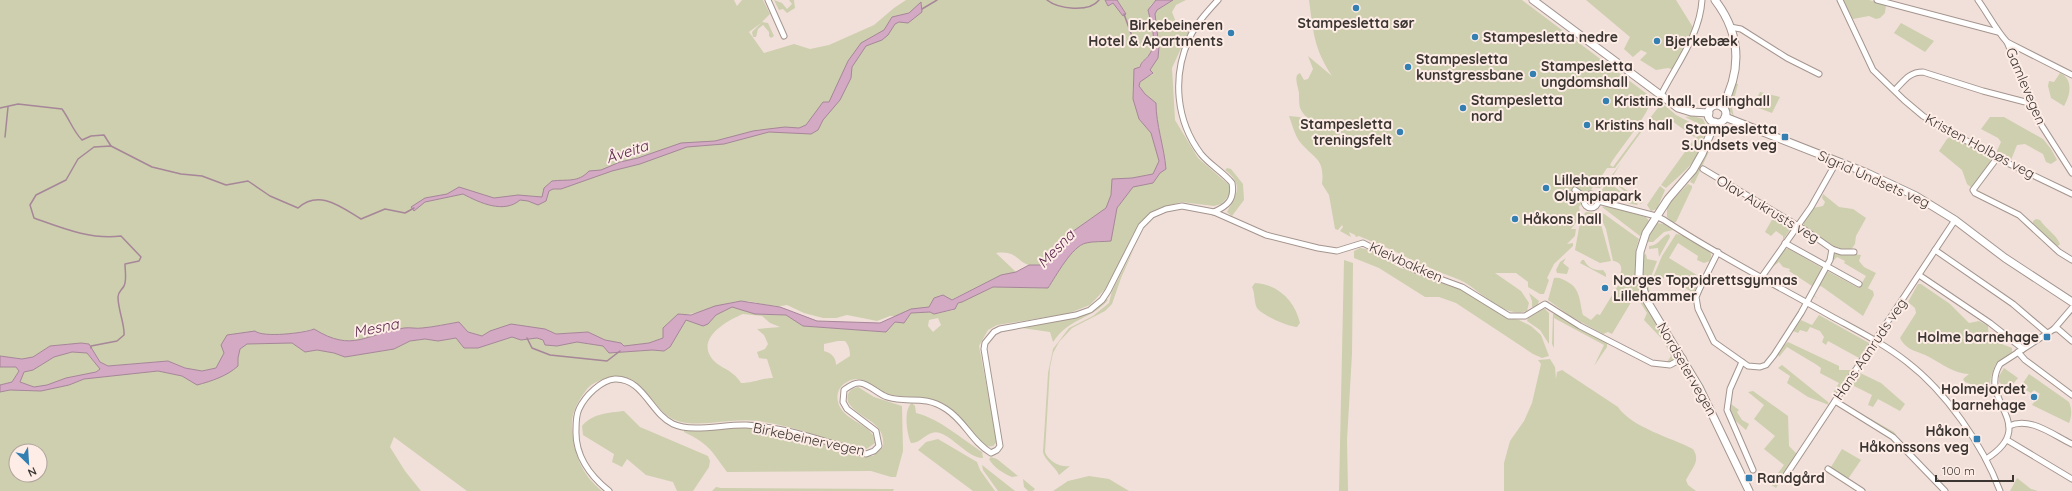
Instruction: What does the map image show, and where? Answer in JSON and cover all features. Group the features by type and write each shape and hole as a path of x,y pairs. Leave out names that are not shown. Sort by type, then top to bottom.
{"street":[{"path":"768,0 784,36"},
{"path":"1214,212 1225,207 1231,201 1233,189 1228,178 1202,155 1192,141 1183,122 1179,102 1178,77 1184,51 1195,28 1218,0"},
{"path":"1533,0 1684,111 1708,113"},
{"path":"1661,95 1689,42 1696,24 1702,0"},
{"path":"1715,0 1730,27 1736,50 1736,68 1730,91 1722,107"},
{"name":"Kristen Holbøs veg","path":"1840,0 1873,70 1923,116 1997,158 2072,194"},
{"path":"1877,0 1998,32"},
{"name":"Gamlevegen","path":"1978,0 1990,16 1998,32 2007,42 2045,131 2072,173"},
{"path":"1730,27 1741,29 1787,58 1819,74"},
{"path":"2007,42 2072,75"},
{"path":"1895,90 1908,76 1915,72 1923,72 1983,91 2033,104"},
{"path":"1708,113 1712,107 1722,107"},
{"path":"1708,113 1710,119 1714,122 1722,121 1726,112 1722,107"},
{"name":"Sigrid Undsets veg","path":"1725,117 1837,161 1899,188 1934,206 2005,258 2072,302"},
{"name":"Nordsetervegen","path":"1714,122 1696,166 1656,216 1649,228 1640,252 1639,275 1645,296 1710,407 1749,491"},
{"path":"1997,158 1973,190 1974,193 2019,215 2059,252 2072,260"},
{"path":"1761,278 1821,192 1837,161"},
{"name":"Olav Aukrusts veg","path":"1703,169 1832,249 1841,252 1854,252"},
{"path":"1575,190 1585,197"},
{"path":"1585,197 1592,193 1596,195 1598,201"},
{"path":"1585,197 1585,204 1590,208 1594,207 1598,201"},
{"path":"1598,201 1656,216 1761,278 1876,341 1908,363 1922,376 1961,421 1986,459 2000,491"},
{"name":"Birkebeinervegen","path":"609,491 593,476 582,459 576,434 576,422 579,409 594,390 614,379 624,380 633,384 673,424 686,427 745,425 780,429 866,454 874,451 879,446 876,431 847,409 843,402 844,390 853,384 859,383 875,393 888,398 916,398 935,403 956,417 979,446 991,453 997,450 1000,446 984,350 988,338 1000,329 1076,315 1090,310 1102,300 1141,226 1152,215 1166,209 1182,206 1214,212"},
{"name":"Kleivbakken","path":"1214,212 1266,235 1318,248 1337,251 1363,243 1413,269 1462,286 1509,316 1525,316 1544,304 1580,326 1652,363 1670,364 1682,358"},
{"name":"Hans Aanruds veg","path":"1784,478 1955,220"},
{"name":"Olav Aukrusts veg","path":"1785,243 1859,284"},
{"name":"Olav Aukrusts veg","path":"1742,362 1753,368 1766,365 1785,338 1826,267 1832,249"},
{"path":"1935,250 2006,299 2048,333"},
{"path":"1718,252 1696,297 1698,310 1714,342 1742,362 1730,389 1727,410 1753,470"},
{"path":"1919,275 1990,324 2021,351 2024,360 2072,395"},
{"path":"1986,459 2000,450 2007,440 2009,426 1995,389 1994,377 2000,364 2054,329 2072,308"},
{"path":"2054,329 2058,329 2072,341"},
{"path":"1835,401 1893,437 1945,491"},
{"path":"2009,426 2017,422 2030,424 2072,444"},
{"path":"2007,440 2072,479"},
{"path":"1828,469 1862,491"}],"green space":[{"path":"0,0 734,0 737,6 742,0 763,0 770,14 762,22 768,23 774,36 771,38 769,36 769,32 763,25 758,29 756,37 753,37 752,32 761,23 749,32 764,53 794,44 810,49 829,45 874,25 906,0 1105,0 1108,6 1113,3 1126,14 1117,0 1156,0 1150,6 1154,45 1150,54 1141,63 1133,78 1133,99 1139,119 1151,133 1159,161 1153,174 1132,178 1112,179 1111,195 1106,208 1072,232 1046,265 1030,265 1022,262 1009,253 996,253 1016,272 1001,275 951,300 943,295 934,298 929,307 911,309 897,316 890,316 877,321 847,315 836,318 823,318 804,313 787,305 775,306 741,301 694,313 678,314 663,338 649,343 624,346 621,343 605,340 588,332 556,334 545,329 490,331 482,336 468,332 458,322 427,328 404,328 359,340 349,341 339,340 327,336 314,329 279,336 258,334 224,353 216,368 202,371 185,368 168,361 108,366 100,362 87,343 50,346 33,357 22,359 0,356"},
{"path":"774,0 782,3 787,9 792,4 789,0 794,0 795,8 787,13 783,9 779,10"},
{"path":"1173,0 1186,0 1176,5 1172,12 1176,22 1189,31 1172,68 1175,120 1198,158 1229,185 1229,196 1221,204 1214,206 1181,202 1160,208 1145,218 1133,234 1107,287 1090,305 1067,314 997,325 988,330 979,346 996,435 996,443 993,446 981,444 971,434 954,411 938,401 888,394 863,380 858,379 853,379 842,386 839,390 837,399 840,408 848,416 873,435 875,443 865,450 771,423 748,420 699,424 681,422 670,417 661,410 640,385 632,380 621,377 608,378 594,383 589,387 578,402 572,422 573,437 580,463 589,478 602,491 467,491 394,437 390,447 405,471 421,491 0,491 0,392 69,385 84,379 158,371 182,376 197,384 238,366 240,349 247,343 292,343 305,352 317,350 334,353 345,357 394,349 410,341 425,339 438,341 456,338 478,348 512,337 521,340 537,338 557,346 577,342 603,346 609,353 652,350 664,351 670,347 686,320 708,324 716,315 732,307 755,314 786,315 803,326 886,332 895,322 904,323 911,313 930,312 934,314 954,310 958,303 993,287 1048,288 1070,255 1081,245 1089,242 1111,241 1117,208 1133,187 1153,183 1160,173 1166,169 1157,119 1156,103 1145,94 1139,86 1144,79 1152,75 1153,73 1150,70 1158,58 1159,47 1155,14 1157,10","holes":["743,314 762,316 770,323 780,327 757,329 764,335 768,344 765,349 757,352 759,358 767,359 773,378 741,383 734,375 713,360 708,352 710,338 715,332 721,326","938,318 941,325 933,332 928,326 929,320","845,341 849,348 850,356 836,365 833,356 824,351 824,344"]},
{"path":"1309,0 1522,0 1651,97 1647,111 1610,165 1613,167 1642,128 1642,131 1615,168 1607,168 1601,177 1605,181 1600,188 1593,187 1579,207 1580,213 1577,222 1571,229 1576,229 1575,236 1567,244 1573,243 1573,246 1554,264 1547,278 1549,280 1544,294 1540,294 1528,287 1528,282 1516,273 1495,273 1521,291 1529,303 1527,311 1519,312 1502,308 1460,280 1422,265 1359,236 1356,237 1349,232 1351,237 1340,231 1343,227 1342,225 1338,230 1335,229 1329,195 1322,184 1322,169 1320,164 1298,139 1289,116 1299,117 1334,129 1338,131 1341,137 1341,131 1336,126 1341,125 1342,122 1324,124 1312,120 1303,113 1300,108 1296,77 1300,73 1304,80 1308,79 1313,69 1308,56 1332,76 1321,57 1315,40"},
{"path":"1586,0 1676,0 1694,29 1675,70 1668,68 1656,70 1640,60 1647,53 1641,50 1633,57 1624,49 1630,37"},
{"path":"1843,0 1869,0 1886,5 1885,13 1880,18 1876,19 1869,16 1853,19"},
{"path":"1901,23 1934,41 1925,52 1894,33"},
{"path":"2060,73 2067,78 2070,86 2067,101 2064,106 2051,98 2048,86 2049,81 2054,82"},
{"path":"1736,84 1738,84 1732,108 1734,117 1728,108"},
{"path":"1760,92 1780,97 1772,113 1753,106"},
{"path":"1661,104 1676,115 1703,129 1704,132 1694,137 1672,121 1666,129 1663,128 1650,118"},
{"path":"1693,116 1703,119 1707,128 1685,117"},
{"path":"1990,117 2004,117 2043,139 2057,160 2051,164 2046,162 2043,154 2025,144 2017,145 2011,160 1996,153 2001,142 1998,138 1981,129"},
{"path":"1704,133 1700,150 1691,165 1666,188 1661,185 1695,138"},
{"path":"1952,136 1992,157 1989,165 1972,188 1967,184 1962,170 1939,151 1947,139"},
{"path":"1711,147 1694,184 1690,182 1708,149"},
{"path":"1621,163 1611,179 1643,202 1641,204 1609,179"},
{"path":"1227,168 1231,169 1243,184 1244,200 1232,216 1227,212 1236,196 1237,186 1231,175 1225,170"},
{"path":"1608,182 1638,204 1609,199 1601,191"},
{"path":"1688,184 1692,186 1692,188 1676,222 1673,223 1667,217 1667,206"},
{"path":"1660,186 1665,190 1657,209 1651,211 1647,205"},
{"path":"1823,194 1839,207 1853,209 1866,218 1856,236 1855,244 1851,250 1845,251 1833,247 1804,227 1804,221 1813,208 1823,206 1825,202 1822,198"},
{"path":"1606,206 1646,217 1649,221 1640,236 1602,207"},
{"path":"1600,211 1639,239 1636,249 1636,272 1677,355 1672,361 1667,362 1671,356 1663,340 1644,320 1647,313 1640,302 1633,299 1612,334 1608,332 1603,334 1570,316 1548,300 1554,278 1559,278 1574,287 1579,295 1583,315 1591,320 1597,314 1600,315 1622,279 1619,276 1621,266 1613,261 1606,229 1598,212"},
{"path":"1586,212 1595,213 1602,228 1611,261 1600,263 1575,250 1581,217"},
{"path":"1774,216 1791,228 1783,240 1783,236 1776,231 1771,236 1765,232"},
{"path":"2036,219 2040,220 2056,237 2060,244 2058,246 2053,244 2033,224 2033,221"},
{"path":"1657,223 1664,224 1673,230 1664,232 1653,242 1648,242 1647,238"},
{"path":"1669,234 1670,237 1659,257 1658,248 1649,249 1649,246 1658,243"},
{"path":"1676,234 1684,236 1700,244 1711,254 1710,261 1704,263 1697,260 1698,256 1678,243 1669,258 1700,277 1694,293 1665,277 1663,279 1660,275 1657,277 1654,276 1652,280 1662,256"},
{"path":"1360,248 1379,254 1403,269 1406,268 1462,290 1505,317 1519,320 1531,326 1541,335 1549,356 1542,358 1533,354 1456,303 1439,297 1425,297 1379,268 1354,258 1354,251"},
{"path":"1784,248 1789,249 1822,268 1812,286 1789,271 1790,269 1783,267 1779,262 1771,268"},
{"path":"1134,249 1121,278 1112,304 1105,311 1072,328 1059,342 1053,353 1050,367 1045,452 1055,463 1063,466 1070,466 1059,475 1043,452 1048,373 1053,349 1069,328 1093,316 1109,303 1112,291"},
{"path":"1837,252 1861,255 1859,261 1864,267 1876,273 1868,288 1866,287 1873,291 1874,295 1863,316 1821,286 1818,287 1814,295 1818,299 1814,296 1811,301 1810,299 1827,271 1859,288 1866,276 1837,257 1829,265 1833,255"},
{"path":"1646,254 1647,259 1657,261 1648,285 1652,303 1642,275 1643,255"},
{"path":"1566,258 1563,263 1569,268 1567,274 1557,273 1556,270 1560,262"},
{"path":"1344,260 1353,263 1352,354 1347,440 1348,491 1339,491"},
{"path":"1584,260 1592,268 1603,270 1606,277 1580,263"},
{"path":"1255,283 1263,284 1278,290 1290,301 1298,315 1300,323 1297,327 1276,320 1264,314 1257,308 1252,287"},
{"path":"1918,284 1921,284 1950,304 1969,323 1979,321 1988,326 1989,339 2012,348 2012,352 1995,365 1989,391 1965,382 1963,379 1969,374 1964,374 1949,368 1910,349 1903,343 1900,338 1916,313 1915,308 1908,302"},
{"path":"1529,293 1539,301 1537,307 1532,307 1532,301"},
{"path":"1106,299 1108,300 1101,307 1066,328 1053,342 1050,332 1022,328 1081,316"},
{"path":"1542,309 1545,309 1549,313 1549,344 1540,330 1527,321 1528,318"},
{"path":"1553,314 1557,314 1607,343 1607,347 1594,366 1604,345 1554,318 1554,348 1552,344"},
{"path":"1819,315 1869,343 1859,358 1828,341 1826,345 1822,342 1824,337 1820,331 1810,327 1807,332 1800,330 1798,333 1793,331 1801,320 1812,325"},
{"path":"1788,342 1839,366 1839,370 1853,370 1835,397 1833,393 1839,383 1820,373 1821,368 1817,365 1787,347 1779,357 1778,354 1783,346"},
{"path":"72,352 87,353 100,369 96,372 66,378 47,385 34,387 20,382 24,372 33,370 54,357"},
{"path":"1550,359 1555,367 1556,379 1557,372 1562,370 1618,407 1632,420 1652,431 1693,449 1696,461 1686,480 1688,485 1696,491 1504,491 1504,463 1510,441 1524,421 1532,403 1541,364 1538,360"},
{"path":"1782,365 1828,402 1829,405 1808,397 1787,383 1790,376 1778,368"},
{"path":"0,367 16,367 19,371 12,382 0,385"},
{"path":"2004,368 2018,378 2008,390 1999,382 1999,376"},
{"path":"1858,372 1881,383 1905,404 1900,411 1878,399 1873,407 1868,405 1872,395 1852,385 1849,389 1847,388"},
{"path":"2029,374 2069,402 2071,407 2071,418 2069,423 2032,405 2040,394 2034,390 2031,393 2026,390 2028,387 2023,383"},
{"path":"858,387 874,397 902,406 903,451 896,477 871,471 727,472 709,448 699,440 684,432 684,430 740,426 760,428 811,440 862,456 873,456 883,447 883,438 876,426 853,408 848,402 849,392"},
{"path":"1753,391 1788,416 1789,446 1797,454 1776,488 1770,484 1784,465 1764,449 1775,436 1754,419 1764,405 1748,392"},
{"path":"1841,402 1894,432 1896,435 1895,435"},
{"path":"912,403 915,406 916,413 934,420 950,430 982,452 983,458 967,452 945,435 940,433 932,433 915,443 911,443 907,428 907,411"},
{"path":"1731,404 1739,410 1737,412 1742,420 1749,424 1746,430 1730,416 1729,406"},
{"path":"624,411 640,427 708,456 710,461 709,467 693,491 677,491 673,482 646,475 627,459 622,467 612,462 614,454 583,435 582,426 591,418 601,414"},
{"path":"938,439 977,462 980,470 995,491 973,491 918,450 926,442"},
{"path":"1842,449 1861,460 1848,479 1831,467"},
{"path":"991,457 997,459 1018,476 1012,477 999,470 989,459"},
{"path":"982,465 1015,491 998,491 983,470"},
{"path":"1089,476 1109,479 1129,491 1053,491 1068,481"},
{"path":"2017,478 2031,489 2038,491 2010,491"},
{"path":"1023,479 1035,489 1033,491 1028,491 1024,487"},
{"path":"716,487 894,489 893,491 712,491"}],"shaded area":[{"path":"1105,0 1117,0 1126,14 1123,16 1113,3 1108,6"},
{"path":"1156,0 1173,0 1157,10 1155,14 1159,47 1158,58 1150,70 1153,73 1140,82 1139,86 1145,94 1156,103 1157,119 1166,169 1160,173 1153,183 1133,187 1117,208 1111,241 1089,242 1081,245 1070,255 1048,288 993,287 958,303 955,309 934,314 930,312 911,313 904,323 895,322 886,332 803,326 786,315 755,314 732,307 716,315 708,324 703,326 686,320 670,347 664,351 652,350 609,353 603,346 577,342 557,346 545,345 543,340 537,338 521,340 512,337 478,348 464,348 456,338 438,341 425,339 410,341 394,349 345,357 334,353 317,350 305,352 292,343 247,344 240,349 238,366 219,378 197,385 182,376 158,371 84,379 69,385 41,391 10,390 0,392 0,385 12,382 19,371 16,367 0,367 0,356 22,359 33,357 50,346 81,343 89,344 100,362 108,366 168,361 185,368 202,371 216,368 224,353 221,345 227,335 255,331 259,333 275,334 309,331 314,329 327,336 339,340 349,341 359,340 404,328 427,328 459,322 468,332 482,336 490,331 511,324 545,329 556,334 588,332 605,340 621,343 624,346 649,343 663,338 663,328 678,314 691,315 715,306 741,301 780,307 817,321 880,323 911,309 929,307 934,298 943,295 952,300 1001,275 1016,272 1029,265 1046,265 1072,232 1106,208 1111,195 1112,179 1132,178 1153,174 1159,161 1151,133 1139,119 1133,99 1134,69 1140,67 1141,63 1152,50 1153,45 1153,33 1148,10","holes":["72,352 87,353 100,369 96,372 66,378 47,385 34,387 20,382 24,372 33,370 54,357"]},
{"path":"921,2 922,12 908,23 899,22 895,24 888,35 882,40 866,46 852,67 851,78 840,100 823,120 818,130 811,134 769,132 724,144 687,147 640,164 612,171 561,189 553,189 549,191 546,201 538,205 520,200 507,206 492,206 484,204 463,194 425,202 414,211 411,207 425,198 447,194 459,187 494,198 518,195 542,197 544,188 552,181 576,179 585,175 589,171 601,170 620,162 638,158 681,143 715,141 753,131 768,129 785,127 799,128 806,125 823,102 829,102 848,61 861,43 884,30 892,17 909,13"}],"waterway":[{"name":"Åveita","path":"922,9 937,0"},
{"name":"Åveita","path":"1047,0 1058,6 1073,8 1088,7 1099,0"},
{"path":"1124,14 1134,42"},
{"path":"0,108 18,104 62,109 76,133 82,140 91,136 104,135 111,146"},
{"path":"5,137 8,107"},
{"path":"91,348 91,346 117,341 124,335 118,295 125,284 125,264 139,261 141,257 121,236 110,237 88,235 55,226 34,218 30,205 36,195 66,180 78,159 94,147 111,146 152,167 181,174 202,176 226,185 248,181 270,196 298,208 314,200 322,200 338,205 361,219 385,209 405,213 414,208"},
{"path":"527,338 532,348 550,355 607,361 620,351"}],"place":[{"name":"Stampesletta sør","path":"1356,8"},
{"name":"Birkebeineren Hotel & Apartments","path":"1231,33"},
{"name":"Stampesletta nedre","path":"1475,37"},
{"name":"Bjerkebæk","path":"1657,41"},
{"name":"Stampesletta kunstgressbane","path":"1408,67"},
{"name":"Stampesletta ungdomshall","path":"1533,74"},
{"name":"Kristins hall, curlinghall","path":"1606,101"},
{"name":"Stampesletta nord","path":"1463,108"},
{"name":"Kristins hall","path":"1587,125"},
{"name":"Stampesletta treningsfelt","path":"1400,132"},
{"name":"Stampesletta S.Undsets veg","path":"1785,137"},
{"name":"Lillehammer Olympiapark","path":"1546,188"},
{"name":"Håkons hall","path":"1515,219"},
{"name":"Norges Toppidrettsgymnas Lillehammer","path":"1605,288"},
{"name":"Holme barnehage","path":"2047,337"},
{"name":"Holmejordet barnehage","path":"2034,397"},
{"name":"Håkon Håkonssons veg","path":"1977,439"},
{"name":"Randgård","path":"1749,478"}],"water label":[{"name":"Mesna","path":"1056,249"},
{"name":"Mesna","path":"376,328"}]}
